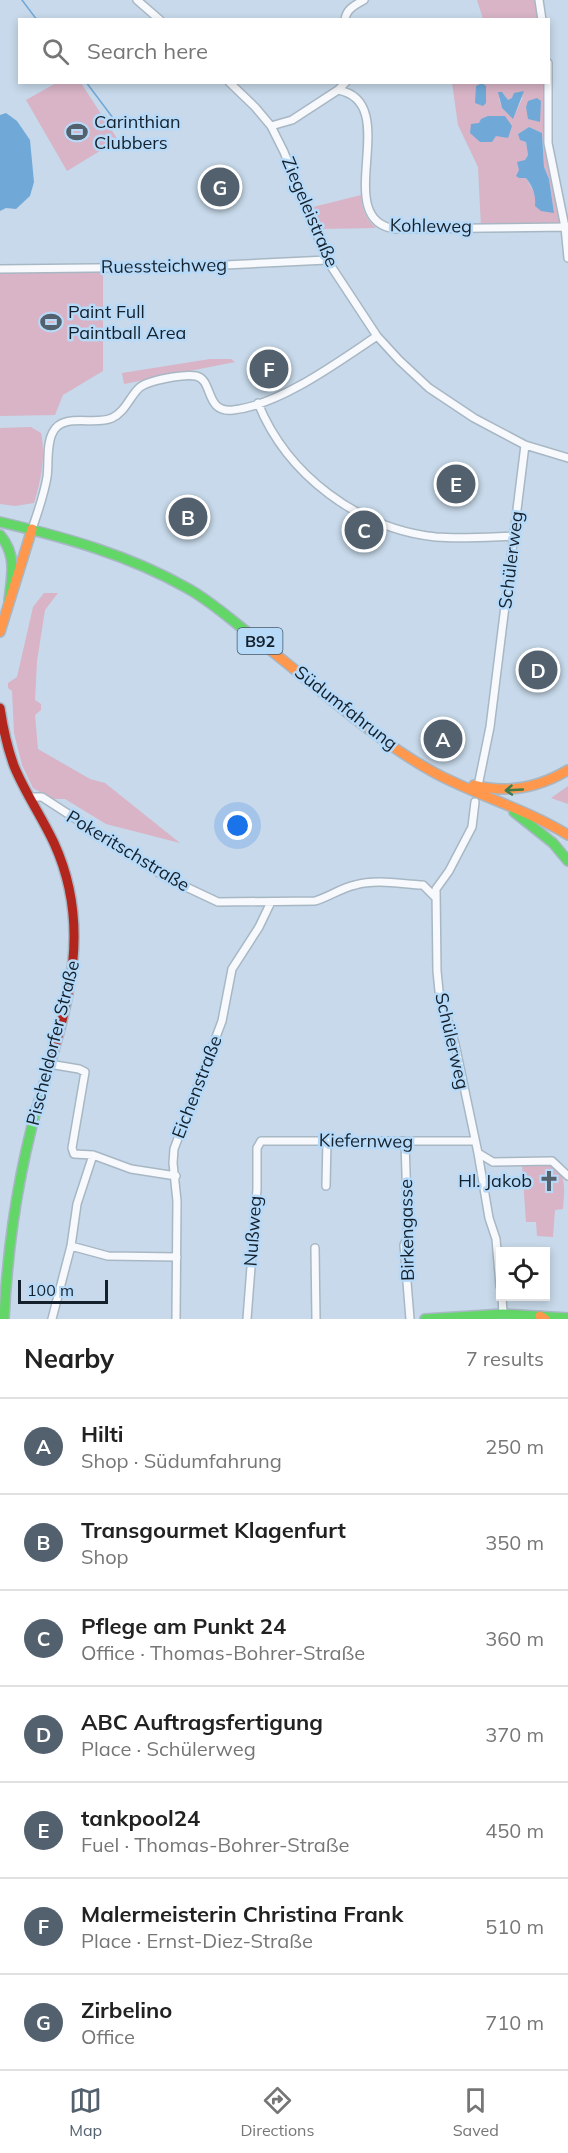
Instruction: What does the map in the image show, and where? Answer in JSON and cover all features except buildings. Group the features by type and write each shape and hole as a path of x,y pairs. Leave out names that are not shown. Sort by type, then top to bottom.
{"main road":[{"name":"B92","path":"0,522 32,529"},
{"path":"0,632 32,529"},
{"name":"Südumfahrung","path":"32,529 123,557 190,589 268,646 386,742 422,766 549,822 568,835"},
{"path":"0,535 8,543 12,556 9,600"},
{"name":"Pischeldorfer Straße","path":"0,708 4,733 15,766 60,855 74,904 76,929 72,981 33,1119 21,1178 11,1243 4,1319"},
{"name":"B92","path":"440,774 482,788 511,790 539,785 568,770"},
{"name":"B92","path":"499,801 553,843 568,861"},
{"path":"425,1319 503,1314 568,1318"}],"street":[{"path":"137,0 158,18"},
{"path":"345,18 349,9 364,0"},
{"path":"539,0 542,18"},
{"name":"Ziegeleistraße","path":"231,84 271,126 284,152 327,260 377,336 415,376 437,394 474,418 525,445 568,458"},
{"path":"271,126 291,120 344,84"},
{"path":"549,84 548,143 567,227 568,258"},
{"name":"Kohleweg","path":"338,90 353,95 363,110 368,134 365,178 367,200 372,215 379,224 396,229 567,227"},
{"name":"Ruessteichweg","path":"0,269 185,267 327,260"},
{"path":"32,529 46,478 51,437 53,430 59,425 68,421 109,419 120,412 138,389 147,383 176,378 197,376 204,381 213,404 222,409 232,410 258,403 318,375 377,336"},
{"path":"258,403 272,432 294,461 318,485 349,507 386,524 421,534 462,538 514,536"},
{"name":"Schülerweg","path":"479,781 490,727 525,445"},
{"name":"Pokeritschstraße","path":"30,797 42,797 167,878 218,902 315,901 330,897 344,888 366,883 423,885 439,883"},
{"name":"Schülerweg","path":"475,802 472,827 449,871 439,883 435,897 437,971 439,991 455,1044 489,1218 497,1247"},
{"path":"423,885 435,897"},
{"name":"Eichenstraße","path":"176,1319 174,1149 222,1021 232,969 259,927 271,902"},
{"path":"49,1064 80,1069 85,1072 86,1077 72,1148 74,1154 93,1155 131,1169 176,1176"},
{"name":"Kiefernweg","path":"259,1144 265,1140 475,1141"},
{"path":"326,1186 327,1140"},
{"name":"Birkengasse","path":"405,1141 408,1237 404,1245 410,1319"},
{"name":"Nußweg","path":"247,1319 259,1144"},
{"path":"478,1153 493,1162 552,1161 568,1176"},
{"path":"52,1319 71,1246 77,1204 93,1155"},
{"path":"481,1171 493,1162"},
{"path":"71,1246 108,1256 177,1257"},
{"path":"315,1248 316,1319"},
{"path":"502,1301 503,1314"}],"shaded area":[{"path":"477,0 539,0 542,18 483,18"},
{"name":"Carinthian Clubbers","path":"54,84 82,84 118,140 67,171 26,100"},
{"path":"452,84 548,84 548,143 565,227 481,227 478,167 458,125","holes":["502,92 508,100 523,97 513,118 502,108 499,99","512,126 480,142 475,136","529,127 542,133 544,167 549,179 554,213 536,196 526,178 519,178 519,170 528,155 526,142 518,134"]},
{"path":"361,195 365,213 376,228 318,229 309,208"},
{"name":"Paint Full Paintball Area","path":"103,271 103,371 63,395 55,415 0,416 0,272"},
{"path":"210,359 231,359 235,362 124,384 122,373"},
{"path":"31,427 41,433 43,450 41,477 34,503 15,506 0,504 0,428"},
{"path":"44,593 58,593 45,610 37,661 35,700 41,704 41,710 35,715 38,749 90,779 105,783 180,843 106,824 65,799 52,799 33,788 22,765 14,733 12,691 8,688 8,683 17,677 33,607"},
{"path":"568,786 568,804 551,798"},
{"path":"550,1163 560,1172 564,1183 563,1209 555,1210 553,1237 537,1236 536,1222 526,1222 522,1165"}],"water":[{"path":"483,84 486,86 486,103 483,106 475,103 476,86"},
{"path":"524,91 513,119 502,108 498,92 502,92 508,100 514,93"},
{"path":"537,98 541,101 540,122 528,119 526,107 528,101"},
{"path":"6,113 17,121 30,140 34,182 30,196 16,209 6,208 0,211 0,115"},
{"path":"488,116 505,116 512,126 508,138 496,136 492,142 480,142 470,133 471,124 479,123 481,119"},
{"path":"529,127 542,133 544,167 549,179 554,213 541,211 535,206 534,195 528,181 526,178 516,176 519,170 517,162 525,160 528,155 526,142 520,140 518,134"}],"waterway":[{"path":"22,0 36,18"},
{"path":"88,84 113,118"}],"traffic: fast":[{"path":"0,522 72,541 165,576 195,593 247,632"},
{"path":"0,535 11,558 9,600"},
{"path":"514,812 553,843 568,861"},
{"path":"4,1319 16,1200 28,1142 44,1084"},
{"path":"425,1319 503,1314 568,1318"}],"traffic: slow":[{"path":"0,632 32,529"},
{"path":"247,632 362,724 410,758 451,781 536,818 568,835"},
{"path":"474,785 499,789 522,788 545,781 568,770"},
{"path":"540,1316 545,1319"}],"traffic: jam":[{"path":"0,708 14,766 54,843 66,874 72,904 73,964 61,1023 44,1084"}],"place":[{"name":"Carinthian Clubbers","path":"77,132"},
{"name":"Zirbelino","path":"220,187"},
{"name":"Paint Full Paintball Area","path":"51,322"},
{"name":"Malermeisterin Christina Frank","path":"269,369"},
{"name":"tankpool24","path":"456,484"},
{"name":"Transgourmet Klagenfurt","path":"188,517"},
{"name":"Pflege am Punkt 24","path":"364,530"},
{"name":"ABC Auftragsfertigung","path":"538,670"},
{"name":"Hilti","path":"443,739"},
{"name":"Hl. Jakob","path":"549,1181"}]}
